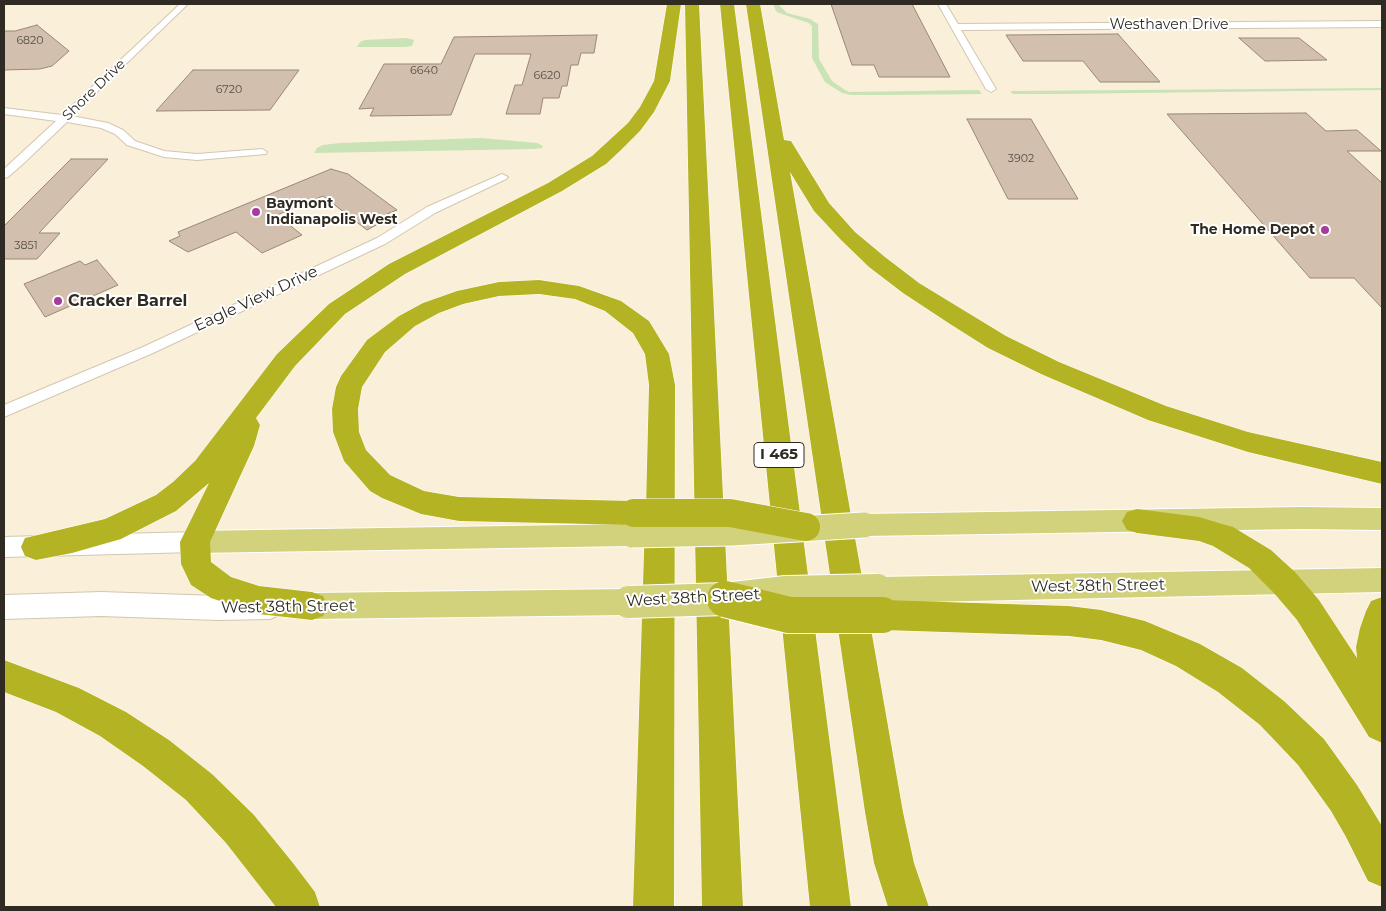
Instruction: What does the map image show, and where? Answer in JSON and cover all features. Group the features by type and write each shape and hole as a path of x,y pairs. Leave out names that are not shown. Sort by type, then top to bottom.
{"highway":[{"path":"36,547 110,530 166,503 184,490 205,469 286,360 337,309 353,297 419,257 555,187 592,164 615,146 648,108 662,81 674,4"},
{"path":"692,4 723,907"},
{"name":"I 465","path":"727,4 831,907"},
{"path":"753,4 885,820 894,863 908,907"},
{"path":"770,105 789,156 821,207 848,236 877,262 958,319 1050,368 1157,413 1248,442 1382,473"},
{"path":"654,907 662,385 657,354 650,340 641,327 623,312 602,301 579,293 539,287 498,289 457,298 431,308 407,321 376,346 354,376 349,387 344,421 354,454 361,464 380,482 392,490 421,502 451,508 633,524 730,513 806,527"},
{"path":"256,400 240,446 195,542 196,564 202,575 222,588 259,600 312,606"},
{"path":"1138,521 1199,529 1222,536 1260,559 1284,582 1314,618 1365,702 1382,725"},
{"path":"725,599 789,615 880,603 1069,621 1093,624 1146,636 1188,655 1230,680 1286,726 1311,752 1350,806 1382,867"},
{"path":"1382,611 1376,628 1373,647 1374,660 1382,682"},
{"path":"4,676 67,700 113,724 156,753 199,787 240,829 279,877 300,907"}],"main road":[{"path":"806,527 1382,518"},
{"path":"4,547 195,542 633,524"},
{"name":"West 38th Street","path":"880,603 1284,582 1382,580"},
{"name":"West 38th Street","path":"4,607 101,604 218,608 725,599"}],"street":[{"name":"Shore Drive","path":"4,175 184,4"},
{"path":"942,4 992,89"},
{"name":"Westhaven Drive","path":"955,27 1382,24"},
{"path":"4,111 104,125 119,132 131,143 164,154 197,157 262,152"},
{"name":"Eagle View Drive","path":"4,411 148,350 382,241 431,210 502,177"}],"shaded area":[{"path":"773,4 778,4 787,13 810,19 818,24 819,59 832,81 849,92 979,90 982,94 851,95 842,93 825,82 812,58 812,26 809,23 779,13"},
{"path":"407,38 414,40 412,46 357,47 360,42 365,40"},
{"path":"1382,88 1382,90 1055,94 1013,94 1010,91"},
{"path":"481,138 537,143 543,146 542,148 533,149 314,153 317,148 323,145 340,143"}],"building":[{"path":"831,4 912,4 950,77 879,77 874,65 852,65"},
{"path":"37,25 69,51 52,66 40,69 4,70 4,31 15,31"},
{"path":"1118,34 1160,82 1100,82 1083,61 1023,61 1006,35"},
{"path":"597,35 594,53 581,53 578,65 571,65 567,86 562,86 559,98 543,98 540,114 506,114 515,85 522,85 531,54 475,54 451,115 370,116 374,108 359,109 384,64 441,64 454,37"},
{"path":"1239,38 1299,38 1327,60 1265,61"},
{"path":"193,70 299,70 270,110 156,111"},
{"name":"The Home Depot","path":"1306,113 1326,131 1357,130 1381,151 1347,151 1382,183 1382,308 1354,278 1310,278 1167,114"},
{"path":"967,119 1031,119 1078,199 1008,199"},
{"path":"71,159 108,159 39,233 60,233 37,259 4,259 4,226"},
{"name":"Baymont Indianapolis West","path":"331,169 348,174 397,210 387,214 391,217 367,230 323,196 277,215 302,235 262,253 236,232 188,252 169,241 180,236 178,232"},
{"name":"Cracker Barrel","path":"97,260 118,285 45,317 24,284 80,261 85,265"}],"place":[{"name":"Baymont Indianapolis West","path":"256,212"},
{"name":"The Home Depot","path":"1325,230"},
{"name":"Cracker Barrel","path":"58,301"}]}
